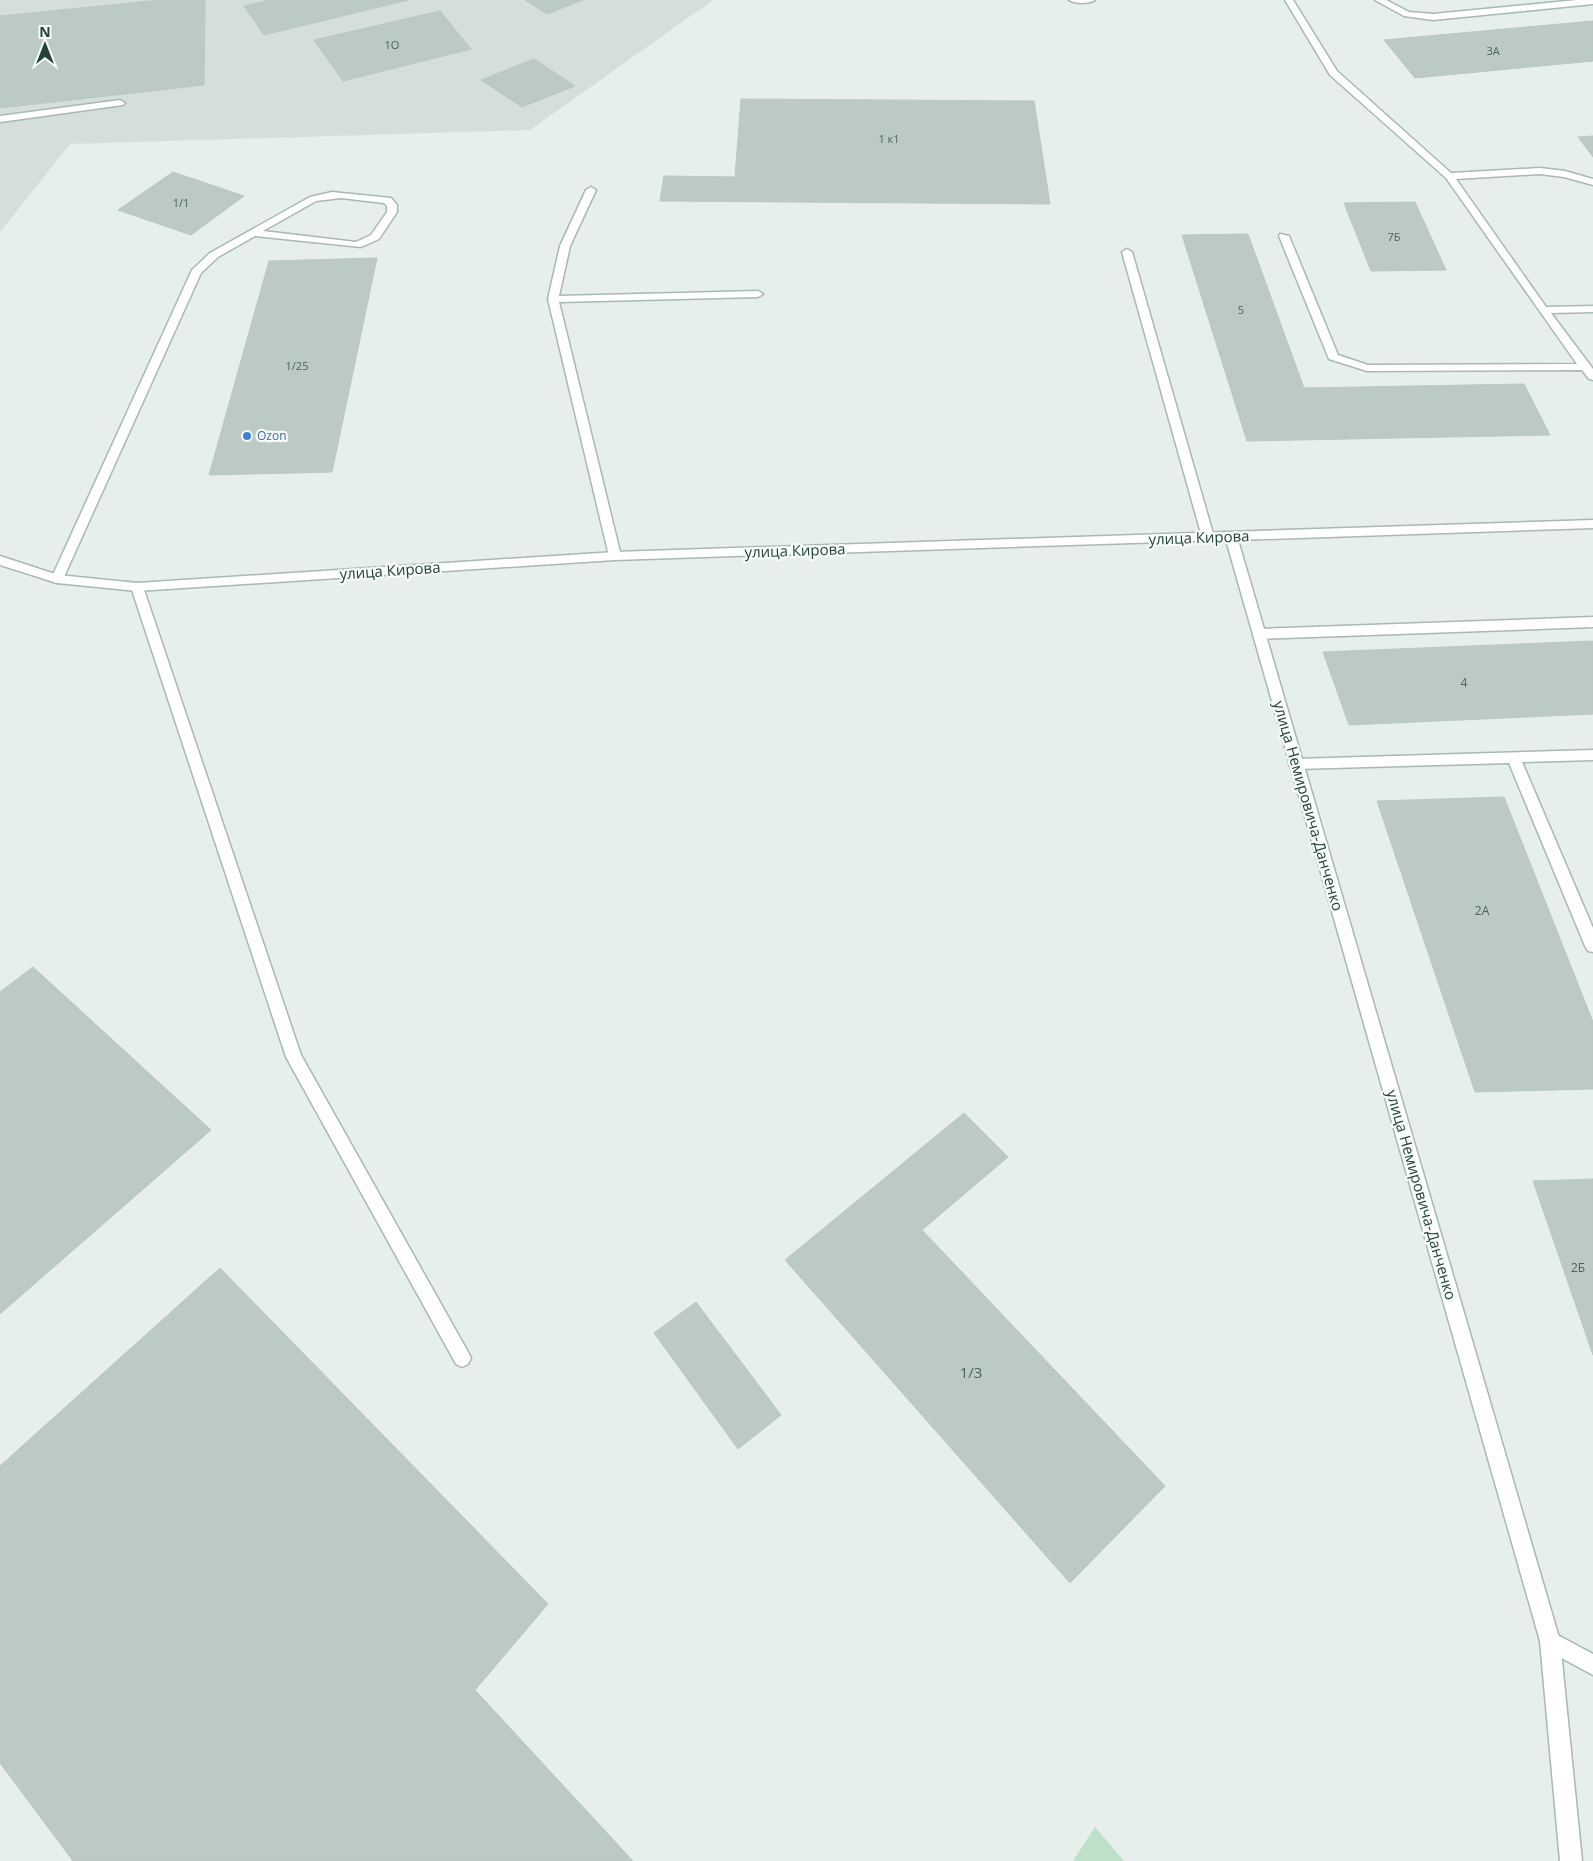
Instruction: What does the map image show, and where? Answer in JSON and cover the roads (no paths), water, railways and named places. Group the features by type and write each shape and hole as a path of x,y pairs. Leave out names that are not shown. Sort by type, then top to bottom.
{"street":[{"path":"1073,0 1091,0"},
{"path":"1289,0 1332,73 1450,176 1543,310 1593,377"},
{"path":"1379,0 1407,14 1433,17 1593,1"},
{"path":"0,119 120,103"},
{"path":"1450,176 1540,171 1565,174 1593,182"},
{"path":"591,190 565,246 553,299 615,556"},
{"path":"57,579 196,272 214,255 313,199 326,195 343,194 387,200 392,205 392,212 375,237 357,245 254,233"},
{"path":"1284,236 1333,357 1367,368 1586,367"},
{"path":"1126,252 1208,537"},
{"path":"553,299 758,294"},
{"path":"1543,310 1593,309"},
{"name":"улица Кирова","path":"0,560 57,579 137,587 615,556 1593,524"},
{"name":"улица Немировича-Данченко","path":"1231,537 1550,1641 1570,1861"},
{"path":"137,587 294,1057 462,1358"},
{"path":"1259,634 1593,622"},
{"path":"1296,764 1593,754"},
{"path":"1513,757 1593,946"},
{"path":"1550,1641 1593,1665"}],"place":[{"name":"Ozon","path":"247,436"}]}
